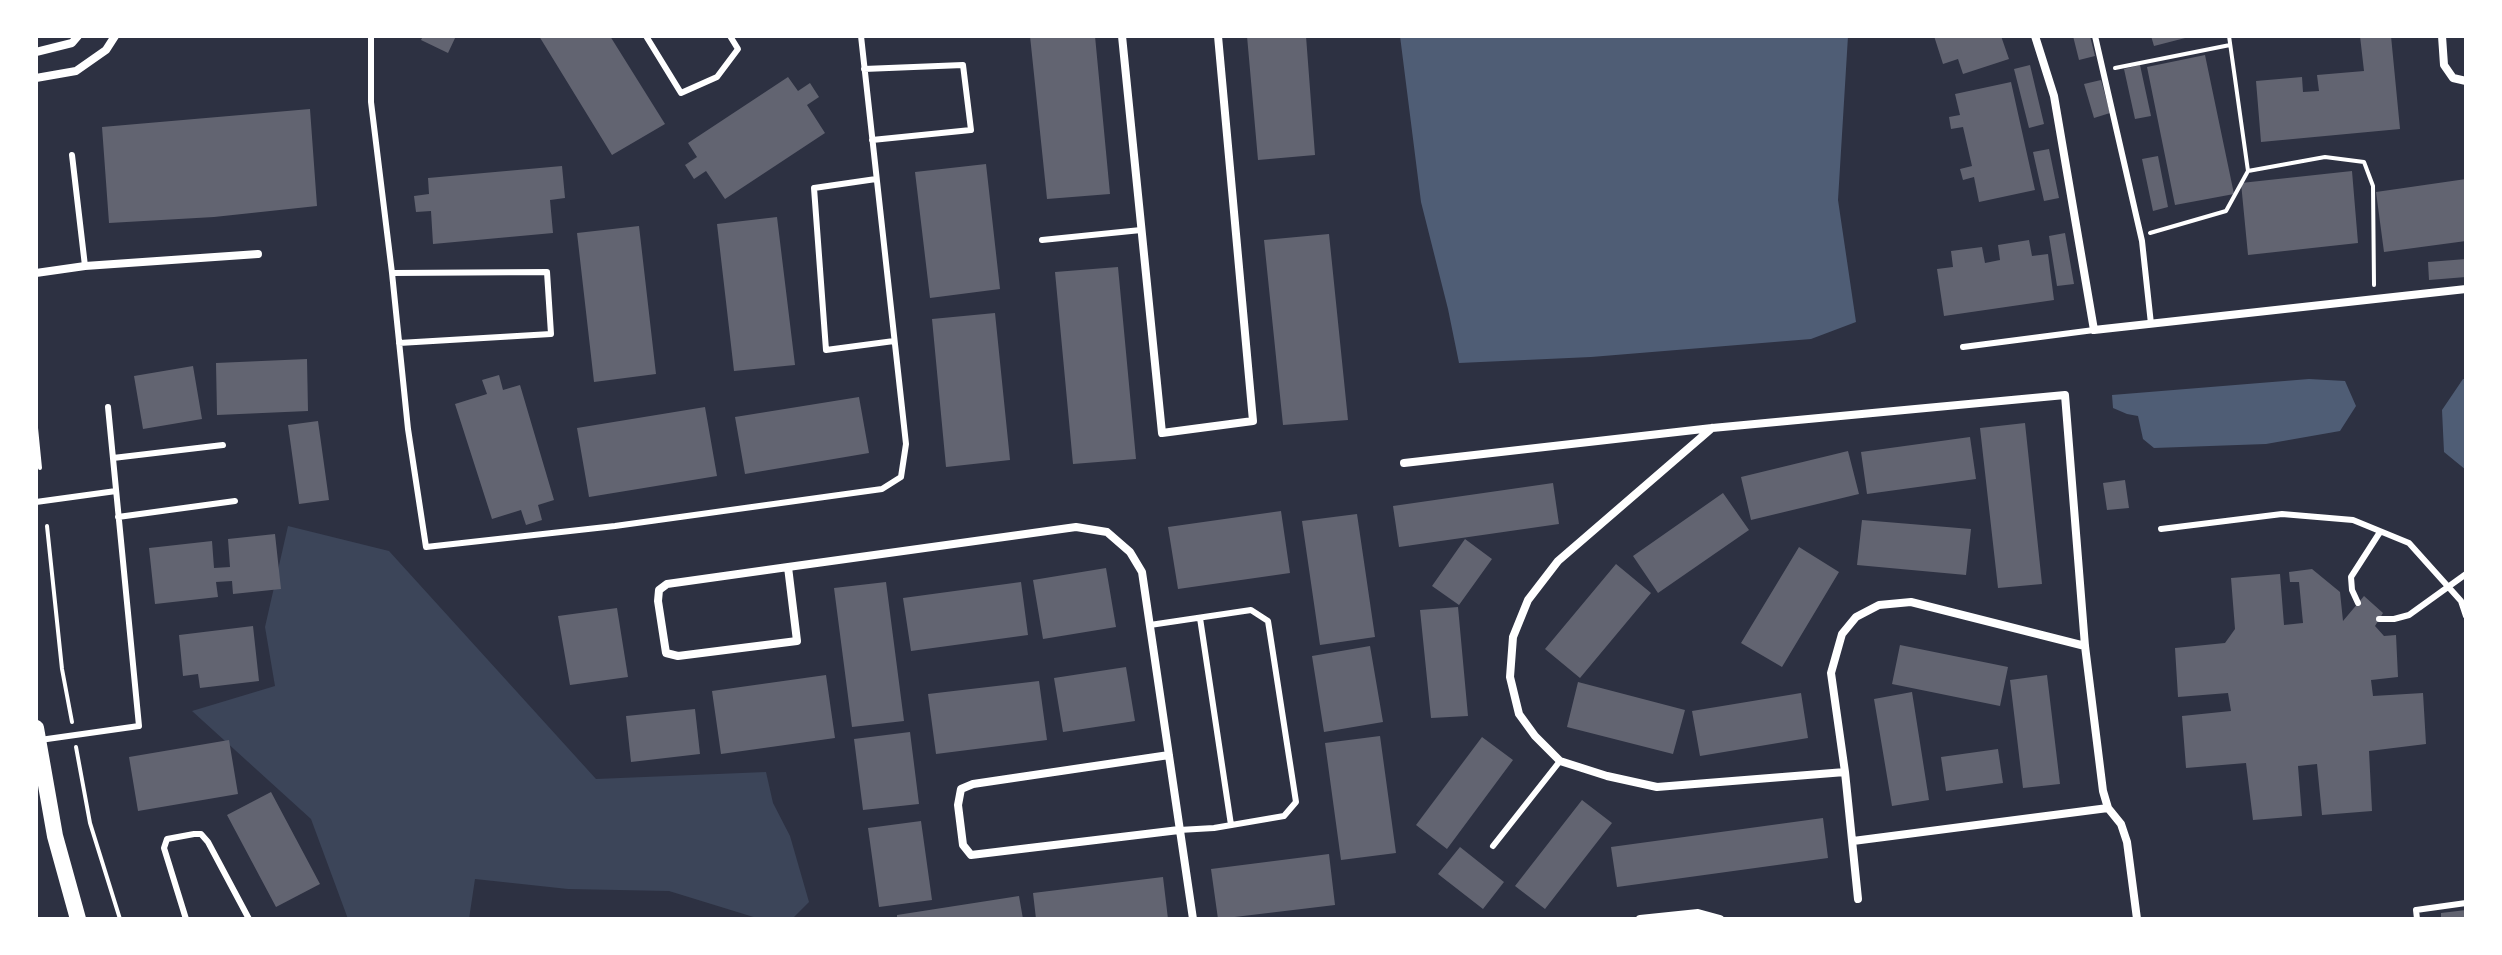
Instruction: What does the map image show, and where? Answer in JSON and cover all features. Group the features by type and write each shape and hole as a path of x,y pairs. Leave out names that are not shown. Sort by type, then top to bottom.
{"main road":[{"path":"36,736 55,836 78,919"}],"street":[{"path":"36,52 72,43 78,36"},
{"path":"36,78 76,71 106,50 115,36"},
{"path":"1122,36 1162,433 1253,421 1218,36"},
{"path":"2035,36 2054,96 2094,330 2466,289"},
{"path":"2442,36 2444,65 2453,78 2466,81"},
{"path":"36,273 85,266 258,254"},
{"path":"1404,463 1712,428 2065,395 2085,646 2103,791 2108,808 2121,824 2127,842 2137,919"},
{"path":"1712,428 1558,561 1528,600 1513,637 1510,677 1519,714 1535,736 1560,761 1657,787 1845,772"},
{"path":"788,567 797,641 678,656 666,653 658,601 659,590 667,584 788,567 1076,527 1107,532 1130,552 1142,572 1193,919"},
{"path":"1858,899 1831,673 1842,634 1856,617 1879,605 1911,602 2085,646"},
{"path":"1169,755 973,784 961,789 958,805 963,845 971,855 983,856 1179,830"},
{"path":"1853,841 2108,808"},
{"path":"1640,919 1698,913 1720,919"}],"lane":[{"path":"371,36 371,102 408,429 426,547 615,526 882,489 901,477 906,444 861,36"},
{"path":"646,36 681,93 717,77 738,49 730,36"},
{"path":"2095,36 2140,235 2151,324"},
{"path":"864,69 963,65 971,130 872,140"},
{"path":"72,155 85,266"},
{"path":"876,179 814,188 826,350 894,341"},
{"path":"1042,240 1141,230"},
{"path":"392,273 547,272 551,334 399,343"},
{"path":"1963,347 2094,330"},
{"path":"36,736 139,726 108,407"},
{"path":"113,458 223,445"},
{"path":"36,502 116,491"},
{"path":"118,517 235,501"},
{"path":"2161,529 2282,514 2353,520 2409,543 2461,601 2466,616"},
{"path":"2358,603 2352,590 2351,577 2380,532"},
{"path":"2379,619 2409,615 2466,574"},
{"path":"1150,625 1251,610 1268,621 1296,802 1284,816 1179,830"},
{"path":"1200,618 1231,825"},
{"path":"1493,846 1560,761"},
{"path":"186,919 164,848 167,839 201,834 249,919"},
{"path":"2417,919 2416,910 2466,903"}],"path":[{"path":"2140,235 2226,211 2248,171 2229,36"},
{"path":"2103,71 2230,45"},
{"path":"2248,171 2325,157 2364,162 2373,186 2374,299"},
{"path":"36,428 40,468"}],"shaded area":[{"path":"1400,36 1848,36 1838,200 1856,322 1811,339 1591,357 1459,363 1421,202"},
{"path":"2309,379 2345,381 2356,406 2340,431 2266,444 2154,448 2143,439 2138,416 2113,408 2112,395"},
{"path":"2466,379 2466,470 2444,452 2442,410"},
{"path":"288,526 389,551 596,779 766,772 773,803 790,836 809,902 792,919 760,919 669,891 568,889 475,879 469,919 348,919 311,819 192,711 275,686 265,627"}],"building":[{"path":"423,36 456,36 448,53 421,40"},
{"path":"539,36 610,36 665,124 612,155"},
{"path":"1030,36 1095,36 1110,194 1047,199"},
{"path":"1247,36 1306,36 1315,155 1258,160"},
{"path":"1934,36 2001,36 2009,59 1963,74 1958,59 1943,64"},
{"path":"2073,36 2090,36 2095,56 2079,60"},
{"path":"2151,36 2189,36 2189,37 2154,46"},
{"path":"2360,36 2391,36 2400,129 2261,142 2256,81 2302,77 2303,92 2319,91 2317,75 2364,71"},
{"path":"2205,55 2234,194 2175,205 2147,67"},
{"path":"2030,65 2044,124 2029,128 2014,69"},
{"path":"2140,65 2151,116 2135,119 2124,69"},
{"path":"788,77 798,91 810,83 819,97 807,105 825,133 725,199 706,171 694,179 685,165 697,157 688,143"},
{"path":"2101,80 2110,113 2094,118 2084,84"},
{"path":"2011,82 2035,190 1979,202 1974,177 1963,180 1960,169 1972,166 1963,127 1951,129 1949,117 1960,115 1955,94"},
{"path":"310,109 317,206 214,217 109,223 102,127"},
{"path":"2049,149 2059,198 2044,201 2033,152"},
{"path":"2158,156 2168,207 2153,211 2142,159"},
{"path":"986,164 1000,289 930,298 915,172"},
{"path":"562,166 565,198 550,200 553,233 433,244 431,211 416,212 414,196 429,194 428,178"},
{"path":"2352,171 2358,243 2248,255 2241,183"},
{"path":"2466,179 2466,241 2384,252 2376,192"},
{"path":"777,217 795,365 734,371 717,224"},
{"path":"639,226 656,374 594,382 577,233"},
{"path":"2065,233 2074,284 2057,286 2049,236"},
{"path":"1329,234 1348,420 1283,425 1264,240"},
{"path":"2029,240 2032,256 2048,254 2054,300 1944,316 1937,269 1953,267 1951,251 1982,247 1985,263 2000,260 1998,245"},
{"path":"2466,259 2466,277 2429,280 2428,262"},
{"path":"1118,267 1136,459 1073,464 1055,272"},
{"path":"995,313 1010,460 946,467 932,319"},
{"path":"307,359 308,411 217,415 216,363"},
{"path":"193,366 202,419 143,429 134,376"},
{"path":"499,375 503,390 520,385 554,500 538,505 542,520 526,525 521,510 492,519 455,404 487,394 482,380"},
{"path":"859,397 869,453 745,474 735,417"},
{"path":"705,407 717,476 589,497 577,428"},
{"path":"318,421 329,500 299,504 288,425"},
{"path":"2025,423 2042,584 1998,588 1980,428"},
{"path":"1970,437 1976,479 1867,494 1861,452"},
{"path":"1848,451 1859,494 1751,520 1741,477"},
{"path":"2125,480 2129,508 2107,510 2103,483"},
{"path":"1553,483 1559,524 1399,547 1393,506"},
{"path":"1723,493 1749,530 1658,593 1633,556"},
{"path":"1281,511 1290,573 1178,589 1168,527"},
{"path":"1357,514 1375,637 1320,645 1302,521"},
{"path":"1862,520 1971,529 1966,575 1857,565"},
{"path":"275,534 281,589 233,594 232,581 216,582 218,597 155,604 149,548 212,541 214,568 230,567 228,539"},
{"path":"1465,539 1492,559 1459,605 1432,586"},
{"path":"1799,547 1839,572 1782,667 1741,643"},
{"path":"1616,564 1651,593 1580,678 1545,649"},
{"path":"1106,568 1116,627 1043,639 1033,580"},
{"path":"2312,569 2340,592 2343,621 2364,596 2383,613 2375,626 2384,636 2396,635 2398,677 2371,680 2373,696 2423,693 2426,744 2369,751 2372,811 2322,815 2317,764 2298,766 2302,816 2253,820 2246,763 2186,768 2182,716 2231,711 2228,693 2178,697 2175,648 2225,643 2235,629 2231,578 2280,574 2284,625 2303,623 2299,582 2290,582 2289,572"},
{"path":"886,582 904,721 852,727 834,588"},
{"path":"1021,582 1028,635 911,651 903,598"},
{"path":"1458,607 1468,716 1431,718 1420,610"},
{"path":"617,608 628,677 570,685 558,616"},
{"path":"253,626 259,681 200,688 198,674 183,676 179,635"},
{"path":"1900,645 2008,667 2000,706 1892,684"},
{"path":"1370,646 1383,722 1324,732 1312,656"},
{"path":"1126,667 1135,721 1063,732 1054,678"},
{"path":"826,675 835,738 721,754 712,691"},
{"path":"2047,675 2060,784 2023,788 2010,680"},
{"path":"1039,681 1047,740 936,754 928,694"},
{"path":"1578,682 1685,710 1673,754 1567,727"},
{"path":"1912,692 1929,800 1892,806 1874,699"},
{"path":"1801,693 1808,738 1700,756 1692,711"},
{"path":"695,709 700,754 631,762 626,716"},
{"path":"910,732 919,804 863,810 854,739"},
{"path":"1380,736 1396,853 1341,860 1325,743"},
{"path":"1482,737 1513,760 1447,849 1416,825"},
{"path":"229,740 238,794 138,811 129,757"},
{"path":"1998,749 2003,783 1946,791 1941,757"},
{"path":"271,792 320,884 276,907 227,815"},
{"path":"1582,800 1612,823 1545,909 1515,886"},
{"path":"1823,818 1828,858 1617,887 1611,847"},
{"path":"921,821 932,900 879,907 868,828"},
{"path":"1460,847 1504,882 1483,909 1438,874"},
{"path":"1329,854 1335,905 1218,919 1211,869"},
{"path":"1163,877 1168,919 1036,919 1033,893"},
{"path":"1019,896 1023,919 897,919 897,915"},
{"path":"2466,910 2466,919 2441,919 2441,913"}]}
